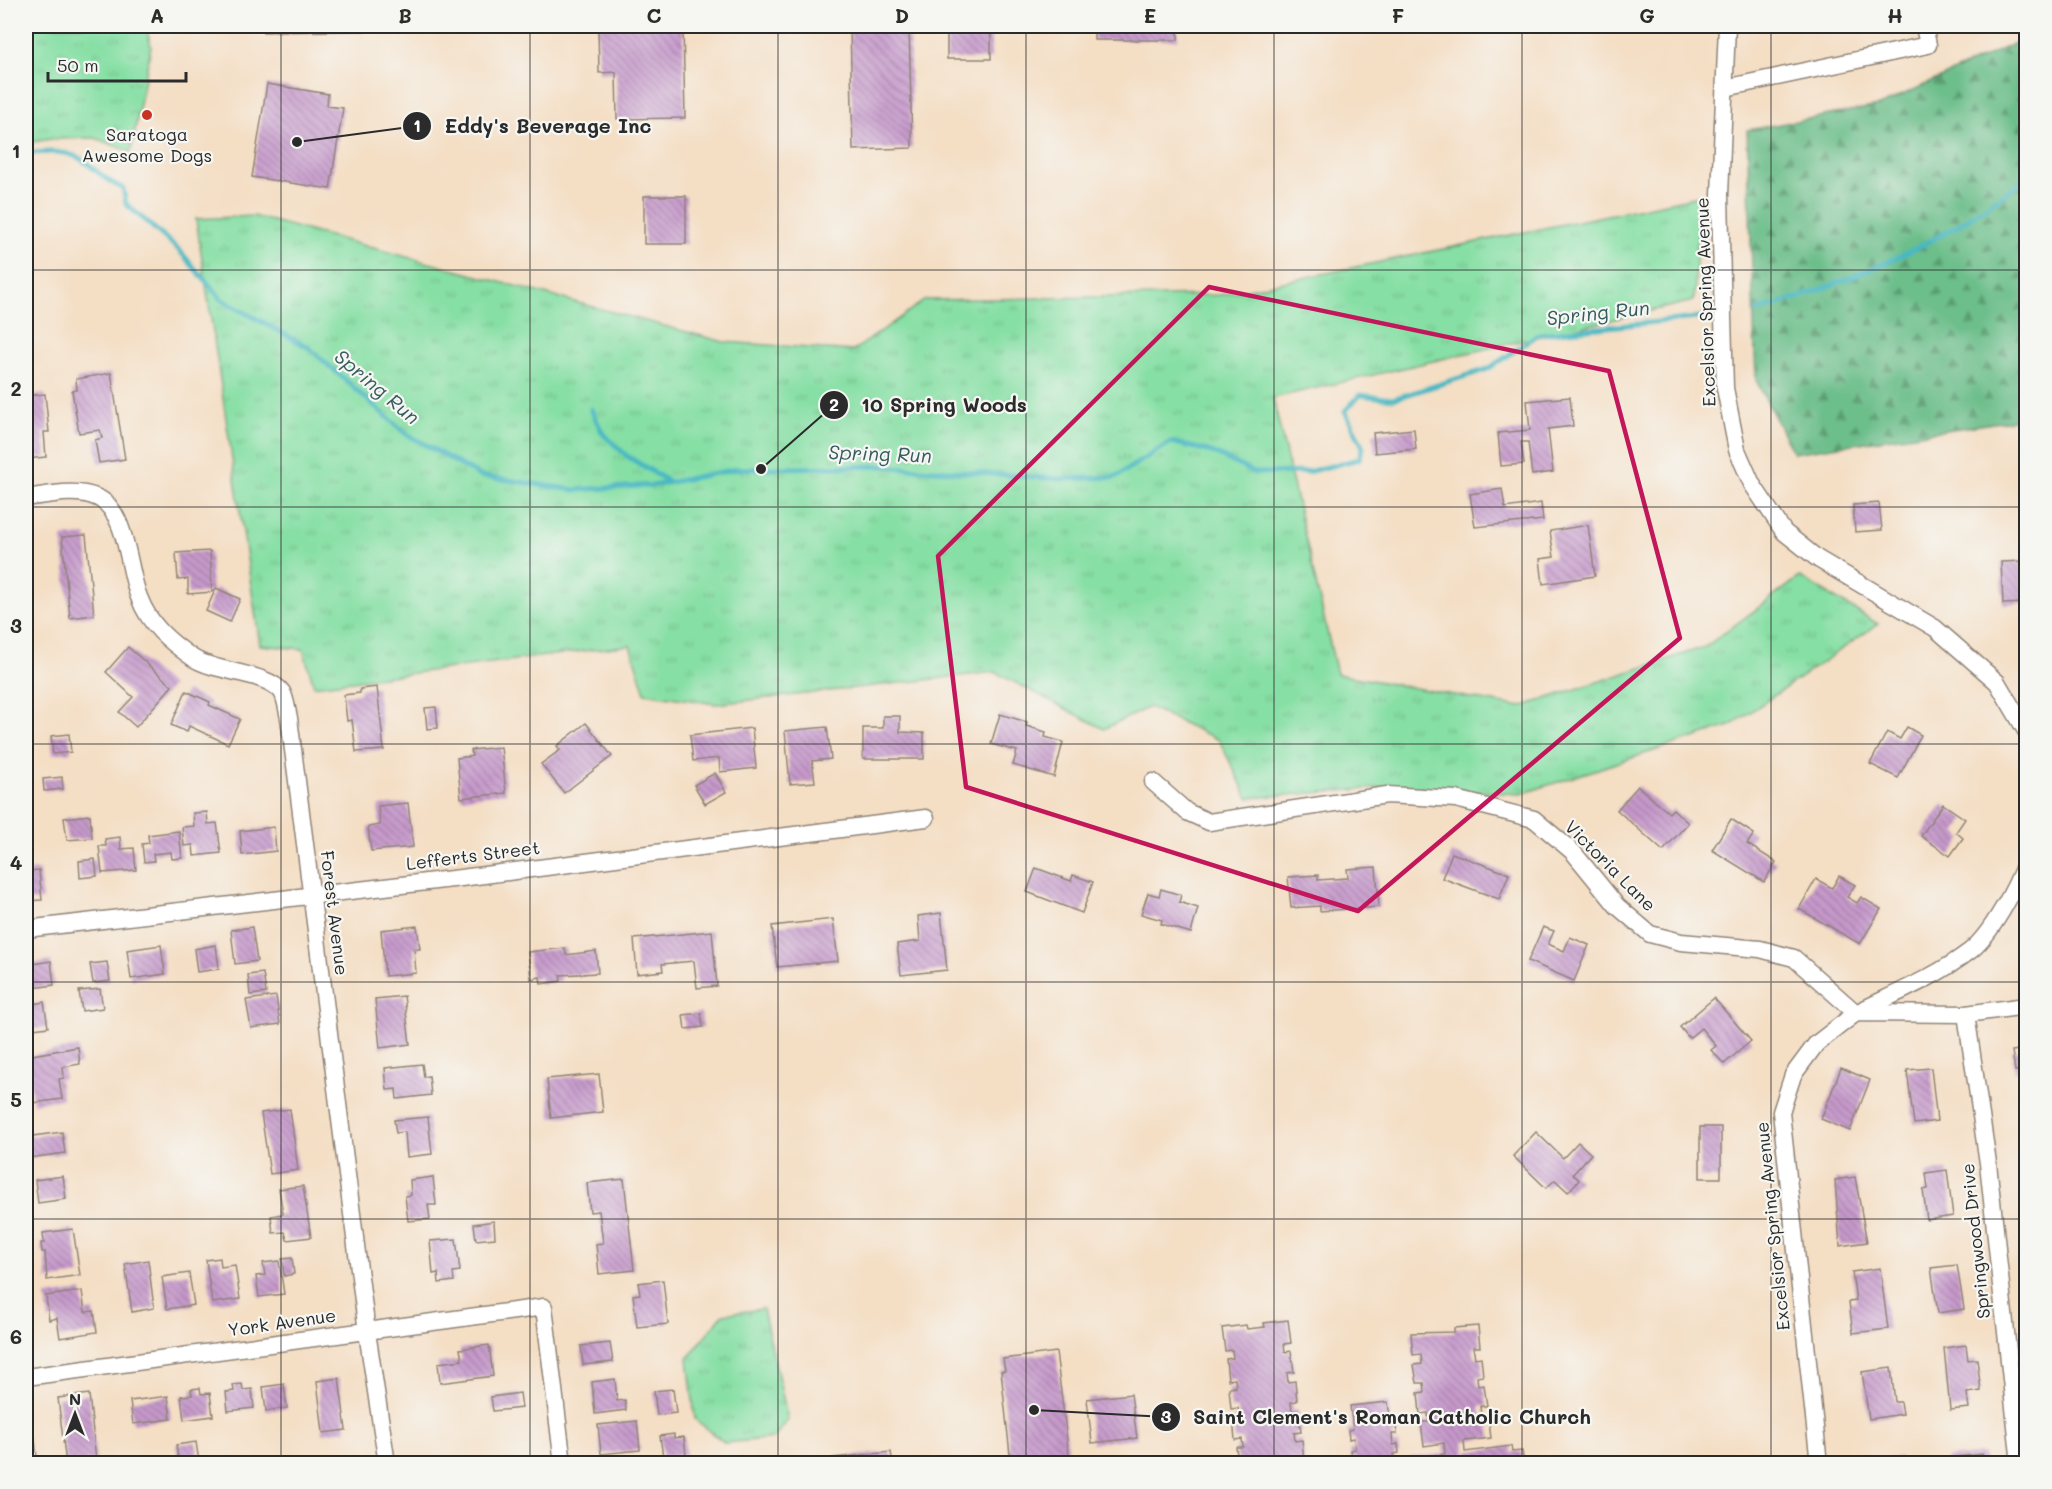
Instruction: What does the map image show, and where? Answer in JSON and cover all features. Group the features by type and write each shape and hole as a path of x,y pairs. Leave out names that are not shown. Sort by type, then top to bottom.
{"street":[{"name":"Excelsior Spring Avenue","path":"1727,26 1720,195 1721,245 1725,388 1737,450 1752,484 1785,532 1818,559 1935,628 1997,682 2026,731"},
{"path":"1725,88 1928,45 1924,26"},
{"name":"Forest Avenue","path":"26,498 62,493 80,493 100,498 114,513 124,540 139,598 151,621 168,641 197,660 273,683 283,693 289,718 367,1332 387,1464"},
{"name":"Victoria Lane","path":"1153,782 1187,812 1209,822 1387,795 1456,799 1534,819 1572,852 1617,906 1650,934 1681,942 1760,949 1794,958 1856,1013"},
{"name":"Lefferts Street","path":"26,929 461,878 926,818"},
{"name":"Excelsior Spring Avenue","path":"1819,1464 1781,1112 1793,1075 1816,1044 1856,1013 1931,976 1972,950 2002,910 2018,882 2026,861"},
{"path":"1856,1013 1966,1014 2026,1006"},
{"name":"Springwood Drive","path":"1966,1014 1988,1163 2020,1464"},
{"name":"York Avenue","path":"26,1377 544,1307 563,1464"},
{"path":"26,1439 29,1464"}],"highlighted area":[{"path":"1209,287 1609,371 1680,638 1358,911 966,787 938,556"}],"green space":[{"path":"26,26 146,26 151,46 131,152 95,138 51,139 26,143"},
{"path":"2026,38 2026,418 1793,453 1756,380 1747,130 1879,106"},
{"path":"1700,196 1694,301 1273,398 1337,674 1521,707 1705,647 1800,577 1878,624 1730,726 1521,794 1391,787 1248,798 1219,740 1149,707 1104,729 995,672 716,704 645,693 630,645 314,686 303,649 260,645 196,219 254,216 724,342 853,351 925,300 1220,295"},
{"path":"763,1309 788,1420 774,1438 725,1443 695,1419 688,1358 723,1314"}],"building":[{"path":"263,26 432,26 433,30 263,32"},
{"path":"598,26 683,26 685,118 617,119 616,72 599,73"},
{"path":"850,26 909,26 912,148 853,150"},
{"path":"1094,26 1178,26 1178,40 1094,40"},
{"path":"947,30 991,30 991,59 947,59"},
{"path":"267,84 328,94 327,106 343,108 330,189 252,177"},
{"path":"644,196 686,196 686,244 644,244"},
{"path":"111,373 125,459 99,463 95,440 102,438 100,430 79,433 72,391 77,390 76,379"},
{"path":"45,394 49,432 44,432 46,457 26,459 26,396"},
{"path":"1570,397 1573,426 1548,429 1553,472 1532,475 1528,442 1521,442 1524,464 1501,466 1498,433 1530,430 1527,401"},
{"path":"1414,429 1416,449 1375,453 1373,433"},
{"path":"1502,489 1505,508 1541,503 1543,520 1475,527 1470,494"},
{"path":"1879,503 1882,530 1855,532 1853,505"},
{"path":"1588,525 1595,576 1543,584 1540,559 1554,557 1550,531"},
{"path":"86,535 94,615 70,618 62,537"},
{"path":"210,551 212,592 188,594 188,579 178,580 176,553"},
{"path":"2026,561 2026,603 2003,604 2001,562"},
{"path":"216,588 240,599 230,622 206,611"},
{"path":"128,647 172,686 136,727 119,712 133,697 106,672"},
{"path":"377,687 384,750 356,752 352,720 347,721 344,695 360,693 360,689"},
{"path":"186,691 210,702 209,705 240,719 228,744 189,726 187,732 171,725"},
{"path":"436,707 438,728 427,729 425,708"},
{"path":"1000,714 1027,722 1026,726 1046,732 1045,737 1063,742 1054,777 1013,765 1017,751 991,744"},
{"path":"883,716 900,716 900,732 924,733 924,759 863,759 863,728 883,728"},
{"path":"586,723 612,756 564,793 541,764 560,750 557,746"},
{"path":"827,727 831,759 812,761 815,782 790,784 785,731"},
{"path":"1907,727 1921,735 1898,778 1870,764 1887,732 1900,739"},
{"path":"752,728 756,768 720,772 719,758 693,761 690,735"},
{"path":"69,734 71,752 53,754 51,736"},
{"path":"501,747 506,793 461,798 457,758 472,756 471,750"},
{"path":"715,773 726,792 705,804 694,785"},
{"path":"62,777 63,789 44,791 43,779"},
{"path":"1638,786 1669,813 1673,809 1688,823 1663,851 1617,810"},
{"path":"408,803 413,847 371,851 368,827 380,825 378,806"},
{"path":"1943,804 1965,819 1956,832 1963,838 1950,856 1921,836"},
{"path":"207,812 208,824 217,823 221,853 194,856 193,845 184,846 182,827 194,826 193,813"},
{"path":"90,815 92,838 67,840 64,818"},
{"path":"1731,819 1754,834 1747,844 1776,862 1764,882 1712,850"},
{"path":"274,827 276,851 242,855 240,831"},
{"path":"179,831 182,858 172,859 171,852 153,854 154,861 144,862 142,844 149,843 148,835"},
{"path":"120,837 121,849 134,848 136,870 102,873 99,846 106,846 105,839"},
{"path":"1452,853 1509,874 1499,899 1442,878"},
{"path":"95,859 97,876 80,878 79,861"},
{"path":"1376,867 1379,907 1320,911 1320,906 1291,908 1288,877 1318,875 1318,880 1348,878 1347,869"},
{"path":"1036,868 1071,881 1073,875 1093,882 1082,913 1027,892"},
{"path":"39,870 42,900 26,901 26,871"},
{"path":"1839,876 1855,885 1847,897 1857,903 1861,897 1881,909 1860,944 1799,909 1816,879 1832,888"},
{"path":"1161,889 1181,895 1179,902 1198,908 1191,933 1161,924 1162,920 1141,914 1148,893 1159,896"},
{"path":"941,913 947,970 901,975 897,944 920,941 918,916"},
{"path":"833,919 838,961 777,967 772,926"},
{"path":"417,926 420,949 414,949 416,973 385,976 381,930"},
{"path":"252,927 257,961 235,964 231,930"},
{"path":"1543,927 1554,931 1548,944 1564,951 1570,937 1589,945 1574,981 1528,961"},
{"path":"712,931 717,986 697,988 694,961 662,964 663,971 637,974 634,939"},
{"path":"161,945 165,974 131,979 127,950"},
{"path":"216,945 219,969 197,972 194,949"},
{"path":"565,948 566,955 596,951 598,973 560,975 561,981 541,984 540,977 531,979 528,952"},
{"path":"51,961 54,985 26,989 26,965"},
{"path":"107,962 110,981 93,983 90,964"},
{"path":"263,973 266,993 250,995 248,975"},
{"path":"100,989 103,1008 82,1011 79,991"},
{"path":"276,996 280,1024 251,1028 246,1000"},
{"path":"404,996 410,1044 380,1048 375,999"},
{"path":"1714,998 1751,1041 1724,1064 1711,1050 1716,1046 1701,1028 1689,1038 1680,1027"},
{"path":"44,1002 48,1027 26,1030 26,1005"},
{"path":"701,1013 703,1027 685,1029 683,1015"},
{"path":"78,1047 80,1064 63,1067 64,1078 59,1079 62,1099 33,1103 30,1083 26,1083 27,1056"},
{"path":"2026,1049 2026,1070 2015,1071 2012,1051"},
{"path":"422,1064 424,1077 429,1076 431,1095 397,1099 396,1089 387,1090 385,1068"},
{"path":"1841,1068 1870,1080 1850,1131 1821,1119"},
{"path":"1931,1068 1937,1121 1914,1124 1907,1070"},
{"path":"599,1074 603,1112 551,1118 547,1079"},
{"path":"290,1109 298,1170 270,1174 261,1113"},
{"path":"428,1117 432,1154 407,1157 405,1132 396,1133 394,1120"},
{"path":"1700,1127 1721,1127 1721,1178 1700,1178"},
{"path":"62,1132 65,1153 29,1158 26,1137"},
{"path":"1536,1132 1563,1158 1578,1142 1591,1154 1573,1174 1579,1180 1568,1192 1555,1180 1546,1188 1513,1156"},
{"path":"1947,1170 1953,1216 1927,1220 1923,1190 1928,1189 1926,1173"},
{"path":"63,1176 66,1199 38,1203 35,1180"},
{"path":"433,1177 436,1205 428,1205 430,1219 408,1221 405,1196 411,1195 410,1180"},
{"path":"1855,1177 1867,1242 1840,1246 1835,1180"},
{"path":"624,1179 634,1270 599,1274 596,1244 603,1243 599,1211 590,1212 587,1183"},
{"path":"303,1186 311,1237 287,1240 285,1232 273,1233 271,1216 283,1214 279,1189"},
{"path":"494,1221 495,1238 476,1240 474,1224"},
{"path":"73,1229 80,1275 47,1280 45,1252 42,1252 41,1243 44,1243 43,1233"},
{"path":"456,1239 460,1271 453,1272 454,1281 439,1283 438,1273 433,1274 430,1241"},
{"path":"220,1258 221,1267 235,1265 240,1299 212,1303 206,1260"},
{"path":"292,1258 294,1274 284,1276 282,1259"},
{"path":"148,1260 154,1308 132,1312 125,1264"},
{"path":"279,1261 284,1294 259,1297 256,1276 265,1275 263,1263"},
{"path":"1957,1265 1964,1309 1938,1313 1931,1268"},
{"path":"1880,1268 1888,1329 1853,1333 1849,1302 1856,1301 1852,1272"},
{"path":"189,1273 194,1305 167,1309 162,1277"},
{"path":"663,1280 668,1324 637,1327 633,1295 640,1294 638,1283"},
{"path":"82,1291 85,1312 94,1311 97,1332 60,1338 57,1318 49,1320 46,1296"},
{"path":"1288,1320 1291,1343 1284,1344 1285,1352 1291,1351 1294,1372 1287,1373 1288,1382 1295,1381 1297,1401 1291,1402 1292,1411 1298,1410 1301,1432 1294,1433 1295,1441 1302,1440 1304,1462 1238,1464 1236,1447 1243,1447 1242,1439 1235,1440 1233,1418 1239,1417 1238,1408 1231,1409 1229,1388 1236,1387 1235,1379 1228,1380 1226,1359 1233,1358 1232,1350 1225,1351 1222,1328 1246,1325 1247,1329 1265,1327 1264,1323"},
{"path":"1478,1326 1480,1347 1473,1347 1475,1358 1481,1357 1483,1376 1477,1377 1478,1386 1484,1385 1487,1406 1480,1406 1481,1415 1488,1415 1491,1438 1464,1441 1465,1452 1511,1446 1512,1452 1522,1451 1524,1464 1409,1464 1408,1458 1445,1454 1444,1443 1424,1446 1421,1422 1429,1422 1428,1413 1420,1414 1418,1393 1425,1392 1424,1383 1417,1383 1414,1365 1422,1364 1421,1354 1413,1355 1411,1333 1454,1332 1454,1328"},
{"path":"610,1343 613,1362 583,1365 581,1346"},
{"path":"489,1345 493,1376 440,1383 438,1363 462,1360 460,1349"},
{"path":"1966,1345 1968,1360 1977,1359 1981,1391 1967,1393 1969,1408 1950,1410 1944,1348"},
{"path":"1056,1352 1070,1464 1011,1464 1001,1371 1005,1371 1003,1359"},
{"path":"1891,1368 1895,1402 1901,1402 1903,1414 1869,1419 1862,1372"},
{"path":"339,1378 346,1430 323,1433 317,1381"},
{"path":"615,1379 617,1401 625,1400 626,1410 595,1414 592,1382"},
{"path":"242,1384 243,1390 252,1389 254,1408 228,1411 226,1392 234,1391 233,1385"},
{"path":"284,1384 287,1408 266,1411 263,1387"},
{"path":"200,1388 201,1394 210,1393 213,1416 184,1420 181,1396 192,1395 191,1389"},
{"path":"673,1389 676,1413 657,1415 654,1391"},
{"path":"520,1393 522,1408 493,1411 491,1397"},
{"path":"89,1394 96,1460 66,1464 58,1398"},
{"path":"1131,1394 1137,1438 1092,1443 1087,1399"},
{"path":"168,1396 171,1419 133,1424 130,1401"},
{"path":"1388,1402 1391,1425 1396,1424 1397,1434 1392,1434 1393,1445 1398,1444 1399,1453 1394,1454 1395,1464 1357,1464 1356,1458 1351,1459 1350,1450 1355,1449 1354,1438 1349,1439 1348,1430 1353,1429 1350,1406"},
{"path":"637,1421 640,1450 601,1454 598,1425"},
{"path":"674,1434 674,1438 684,1437 686,1455 663,1457 660,1436"},
{"path":"196,1442 199,1462 179,1464 176,1445"},
{"path":"891,1452 893,1464 834,1464 833,1458"},
{"path":"1983,1454 1984,1464 1946,1464 1946,1458"},
{"path":"1900,1457 1900,1464 1879,1464 1879,1460"}],"waterway":[{"name":"Spring Run","path":"31,153 55,152 73,155 123,188 126,204 179,250 222,300 308,347 405,433 480,476 575,490 657,485 736,469 878,466 1062,479 1115,477 1171,442 1212,452 1255,473 1307,472 1359,459 1363,447 1345,411 1360,395 1393,399 1488,369 1539,334 1706,317"},
{"name":"Spring Run","path":"1757,311 1852,277 1920,246 1982,209 2020,183 2026,174"},
{"path":"591,409 603,434 627,456 669,482"}],"place":[{"name":"Saratoga Awesome Dogs","path":"147,115"},
{"name":"Eddy's Beverage Inc","path":"297,142"},
{"name":"10 Spring Woods","path":"761,469"},
{"name":"Saint Clement's Roman Catholic Church","path":"1034,1410"}]}
